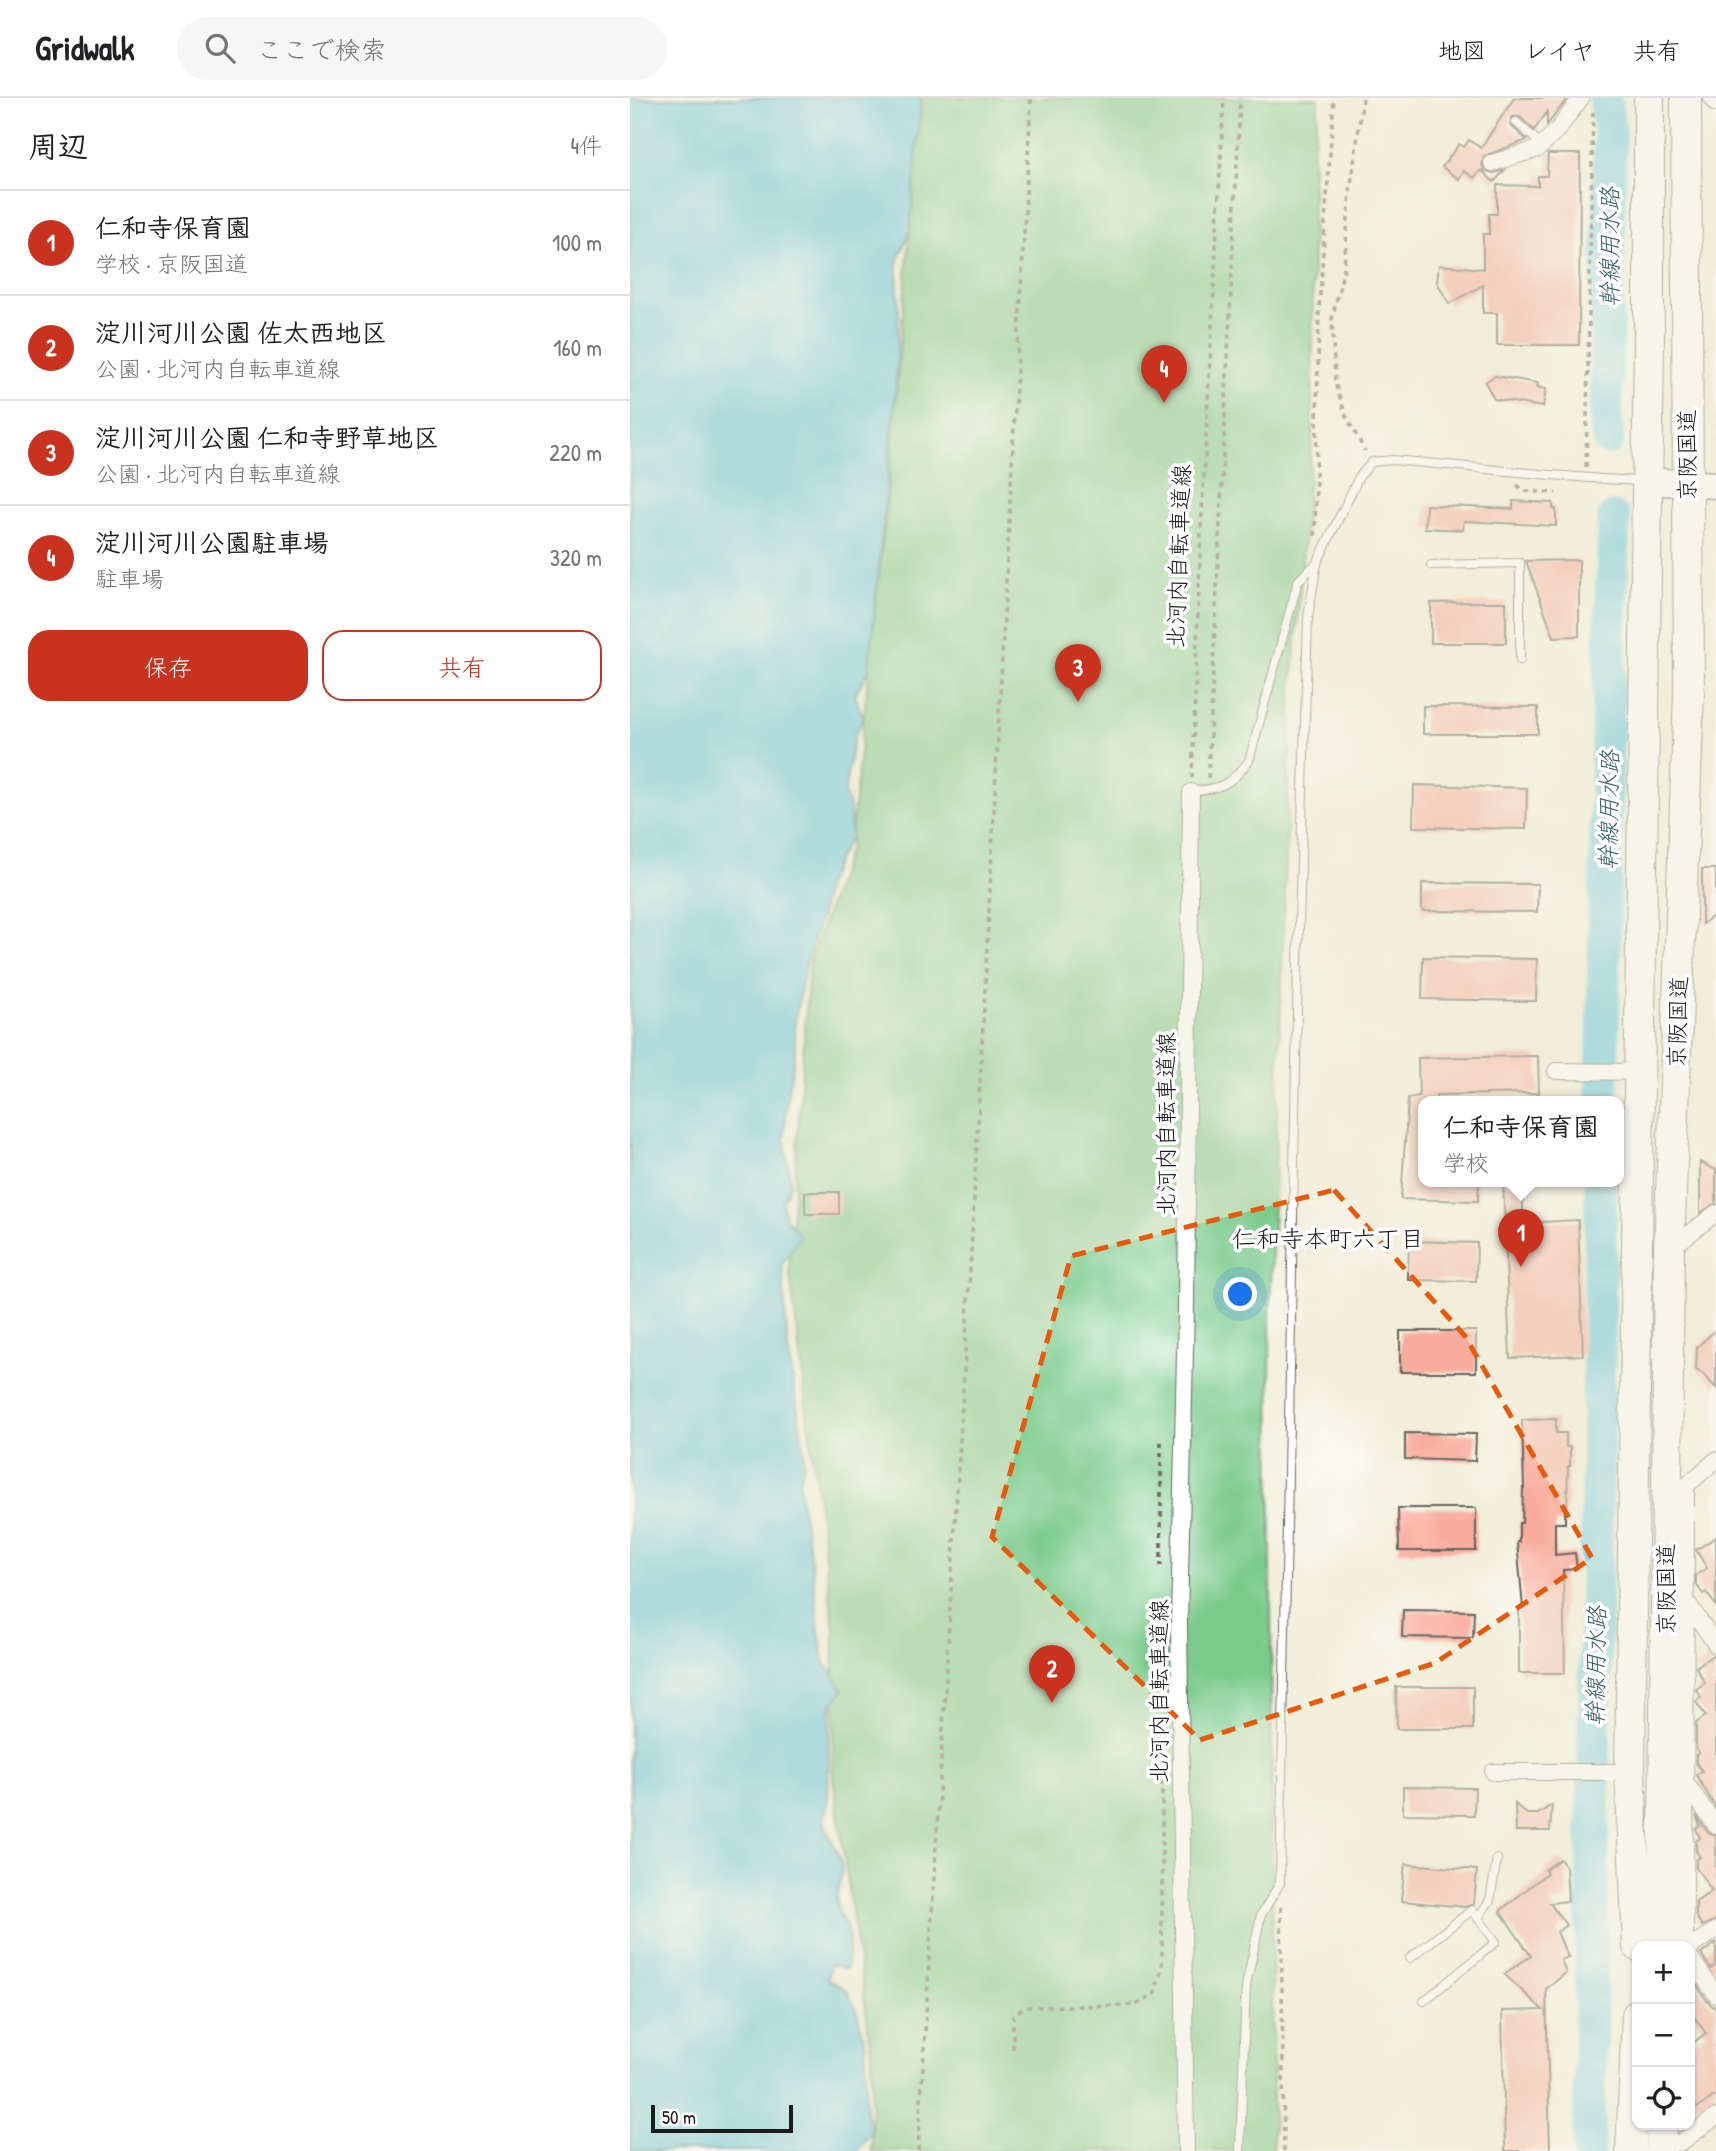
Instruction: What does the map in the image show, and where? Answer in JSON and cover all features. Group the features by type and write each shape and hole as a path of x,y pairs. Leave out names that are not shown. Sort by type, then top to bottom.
{"highway":[{"name":"京阪国道","path":"1637,1941 1618,1772 1626,1072 1649,345 1648,98"},
{"name":"京阪国道","path":"1663,1941 1676,1489 1669,1250 1689,692 1686,98"},
{"path":"1631,2151 1635,2067"}],"main road":[{"path":"1646,481 1716,485"}],"street":[{"path":"1492,163 1538,149 1559,128 1581,98"},
{"path":"1711,98 1716,104"},
{"name":"北河内自転車道線","path":"1186,2151 1179,1623 1200,791"},
{"path":"1556,1072 1626,1072"},
{"path":"1669,1250 1716,1213"},
{"path":"1688,1941 1687,1602 1676,1489 1714,1466"},
{"path":"1687,1602 1716,1645"},
{"path":"1493,1772 1618,1772"},
{"path":"1686,1783 1716,1826"},
{"path":"1695,1943 1716,1930"},
{"path":"1695,1964 1716,1995"},
{"path":"1671,2142 1716,2117"}],"lane":[{"path":"1516,122 1542,145"},
{"path":"1240,2151 1246,1986 1261,1915 1280,1884 1297,962 1308,617 1317,564 1359,477 1372,462 1393,460 1586,479 1646,481"},
{"path":"1431,565 1520,563 1520,660"},
{"path":"1200,791 1233,781 1249,761 1298,581 1317,564"},
{"path":"1478,1918 1490,1900 1497,1859"},
{"path":"1410,1958 1472,1910 1496,1942 1424,2001"}],"path":[{"path":"918,2151 972,1236 1031,98"},
{"name":"北河内自転車道線","path":"1200,791 1202,510 1224,98"},
{"name":"北河内自転車道線","path":"1200,791 1240,98"},
{"path":"1317,564 1314,520 1319,309 1334,98"},
{"path":"1363,98 1343,268 1332,319 1335,383 1346,416 1372,462"},
{"path":"1586,479 1593,125 1591,98"},
{"path":"1161,1442 1161,1566"},
{"path":"1013,2049 1013,2015 1025,2007 1136,2005 1155,1993 1162,1967 1161,1746"},
{"path":"1280,1884 1284,2151"}],"highlighted area":[{"path":"1334,1190 1465,1336 1592,1558 1435,1663 1200,1740 992,1537 1071,1256"}],"green space":[{"path":"921,98 1319,98 1313,151 1312,443 1292,687 1270,1311 1273,2151 871,2151 872,2054 833,1777 834,1628 789,1267 809,964 850,846 888,491"}],"water":[{"path":"630,98 921,98 910,231 897,262 899,311 896,387 869,670 855,694 863,718 854,737 844,792 850,809 851,837 825,888 821,915 805,967 795,1019 795,1055 788,1091 784,1139 791,1184 782,1202 786,1219 800,1236 782,1264 788,1350 804,1450 804,1465 799,1480 801,1502 824,1661 843,1690 830,1707 828,1804 824,1819 840,1859 842,1874 836,1900 838,1911 848,1931 849,1948 846,1969 831,1965 827,1979 847,1990 857,2012 866,2046 866,2109 871,2132 857,2151 630,2151"}],"building":[{"path":"1514,98 1568,98 1547,125 1547,112 1534,130 1520,117 1512,117 1510,125 1527,140 1484,156 1482,165 1485,171 1494,173 1505,170 1494,182 1481,170 1474,178 1464,171 1459,179 1442,167 1459,144 1464,147 1469,140 1481,148"},
{"path":"1548,154 1580,154 1579,345 1497,345 1497,313 1483,313 1483,285 1449,304 1437,282 1439,265 1483,269 1483,234 1489,234 1489,214 1497,214 1497,185 1538,186 1538,176 1547,176"},
{"path":"1495,376 1538,383 1537,387 1546,389 1543,407 1494,399 1485,382"},
{"path":"1513,501 1553,503 1553,509 1556,509 1556,526 1464,521 1463,530 1425,528 1426,505 1513,509"},
{"path":"1579,560 1579,636 1554,637 1526,561"},
{"path":"1506,602 1506,643 1431,643 1431,603"},
{"path":"1423,706 1538,707 1538,734 1423,734"},
{"path":"1414,785 1527,788 1526,829 1413,827"},
{"path":"1702,869 1716,869 1716,914 1702,924"},
{"path":"1422,883 1538,884 1537,912 1422,911"},
{"path":"1423,957 1537,959 1536,1001 1422,999"},
{"path":"1538,1056 1539,1093 1419,1096 1418,1058"},
{"path":"1418,1096 1418,1187 1479,1187 1478,1201 1401,1199 1408,1098"},
{"path":"1700,1162 1716,1170 1716,1203 1700,1213"},
{"path":"1503,1187 1523,1187 1523,1223 1578,1220 1583,1355 1510,1358"},
{"path":"805,1192 839,1192 839,1214 805,1214"},
{"path":"1409,1241 1477,1243 1476,1281 1408,1280"},
{"path":"1716,1330 1716,1388 1696,1370 1697,1347"},
{"path":"1400,1331 1476,1331 1476,1372 1400,1372"},
{"path":"1556,1419 1556,1433 1566,1433 1566,1447 1570,1447 1570,1466 1565,1523 1555,1523 1555,1555 1575,1553 1577,1569 1563,1570 1565,1673 1519,1673 1519,1608 1523,1608 1517,1542 1519,1523 1522,1523 1524,1488 1522,1420"},
{"path":"1405,1433 1476,1434 1475,1461 1405,1459"},
{"path":"1398,1508 1476,1508 1476,1551 1399,1551"},
{"path":"1716,1537 1716,1606 1696,1584 1696,1575 1707,1568 1696,1550"},
{"path":"1403,1610 1474,1611 1473,1638 1402,1637"},
{"path":"1716,1655 1716,1808 1696,1775 1702,1771 1696,1763 1696,1755 1699,1753 1696,1748 1696,1723 1706,1716 1696,1702 1701,1697 1696,1689 1705,1683 1696,1667"},
{"path":"1396,1687 1473,1687 1473,1729 1397,1729"},
{"path":"1403,1787 1475,1788 1474,1815 1403,1814"},
{"path":"1515,1804 1527,1814 1538,1814 1552,1805 1550,1831 1516,1831"},
{"path":"1696,1815 1708,1833 1716,1836 1716,1920 1702,1926 1696,1916 1696,1902 1712,1891 1696,1868 1696,1860 1700,1857 1696,1851 1696,1841 1700,1838 1696,1829 1700,1826"},
{"path":"1560,1859 1566,1867 1568,1901 1550,1903 1566,1925 1557,1932 1568,1957 1561,1960 1566,1973 1546,1989 1550,2151 1505,2151 1502,2011 1543,2010 1504,1974 1531,1956 1500,1911"},
{"path":"1405,1864 1477,1870 1474,1904 1465,1907 1401,1901"},
{"path":"1716,1943 1716,1965 1711,1969 1701,1954"},
{"path":"1695,1983 1716,2009 1716,2095 1697,2108 1695,2041 1706,2033 1695,2018"}],"waterway":[{"name":"幹線用水路","path":"1605,98 1610,131 1608,439"},
{"name":"幹線用水路","path":"1602,1096 1607,748 1614,518"},
{"name":"幹線用水路","path":"1589,2151 1601,1187"}],"place":[{"name":"淀川河川公園駐車場","path":"1164,403"},
{"name":"淀川河川公園 仁和寺野草地区","path":"1078,702"},
{"name":"仁和寺保育園","path":"1521,1267"},
{"name":"淀川河川公園 佐太西地区","path":"1052,1703"}],"district":[{"name":"仁和寺本町六丁目","path":"1328,1238"}]}
